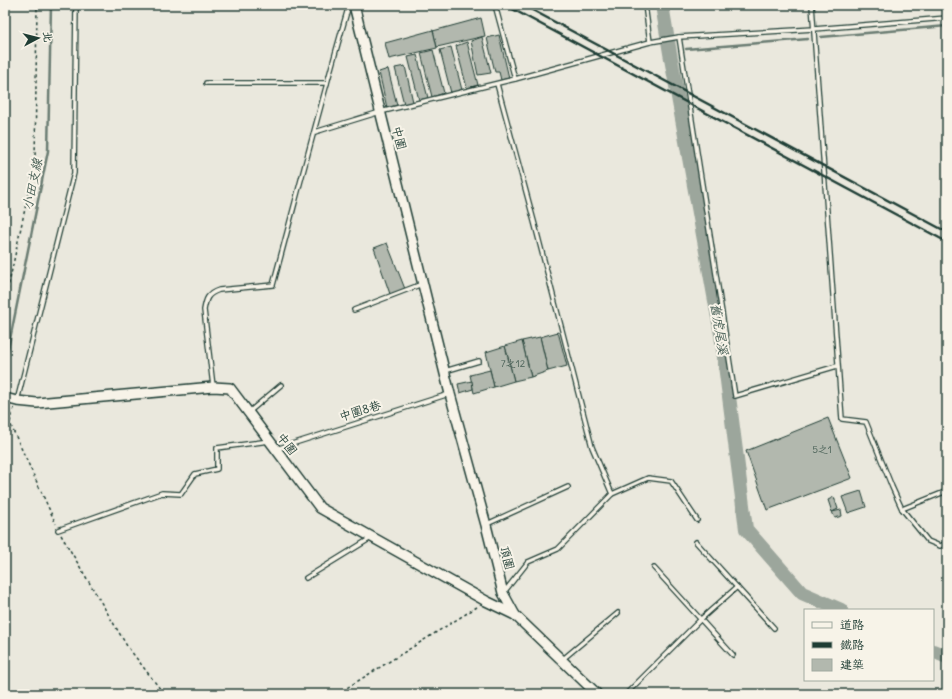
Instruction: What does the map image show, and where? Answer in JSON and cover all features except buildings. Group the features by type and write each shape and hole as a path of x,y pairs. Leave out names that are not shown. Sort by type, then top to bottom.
{"street":[{"name":"中圍","path":"354,5 450,394"},
{"name":"中圍","path":"5,398 37,404 213,387 230,388 320,508 486,602 515,615"},
{"name":"頂圍","path":"450,394 486,524 503,593 515,615 597,694"}],"lane":[{"path":"17,401 74,173 76,5"},
{"path":"213,387 204,310 206,298 212,292 218,290 273,285 349,5"},
{"path":"495,5 515,79"},
{"path":"645,5 650,42"},
{"path":"812,5 842,419 866,422 902,510 928,541 940,546 947,543"},
{"path":"315,132 380,112 497,84 650,42 679,37 814,29 947,18"},
{"path":"679,37 735,396 837,366"},
{"path":"206,83 327,83"},
{"path":"497,84 592,447 612,494"},
{"path":"354,310 423,284"},
{"path":"444,371 479,361"},
{"path":"249,412 281,384"},
{"name":"中圍8巷","path":"276,449 344,426 450,394"},
{"path":"58,530 162,493 181,494 195,474 217,469 216,448 270,440"},
{"path":"503,593 528,562 558,549 612,494 648,478 671,481 698,520"},
{"path":"486,524 568,487"},
{"path":"902,510 947,491"},
{"path":"306,578 372,538"},
{"path":"696,542 774,628"},
{"path":"654,568 733,655"},
{"path":"626,694 701,619 737,588"},
{"path":"562,660 618,613"}],"path":[{"path":"5,302 35,162 37,5"},
{"path":"17,401 10,422 58,530 127,646 164,694"},
{"path":"337,694 486,602"}],"waterway":[{"name":"小田支線","path":"5,364 48,151 51,5"},
{"name":"舊虎尾溪","path":"662,5 721,334 746,529 802,593 839,609"},
{"path":"821,37 947,26"},
{"path":"686,49 808,39"},
{"name":"舊虎尾溪","path":"670,53 674,52"},
{"name":"舊虎尾溪","path":"934,651 947,657"}],"railway":[{"path":"505,5 947,242"},
{"path":"523,5 947,232"}]}
